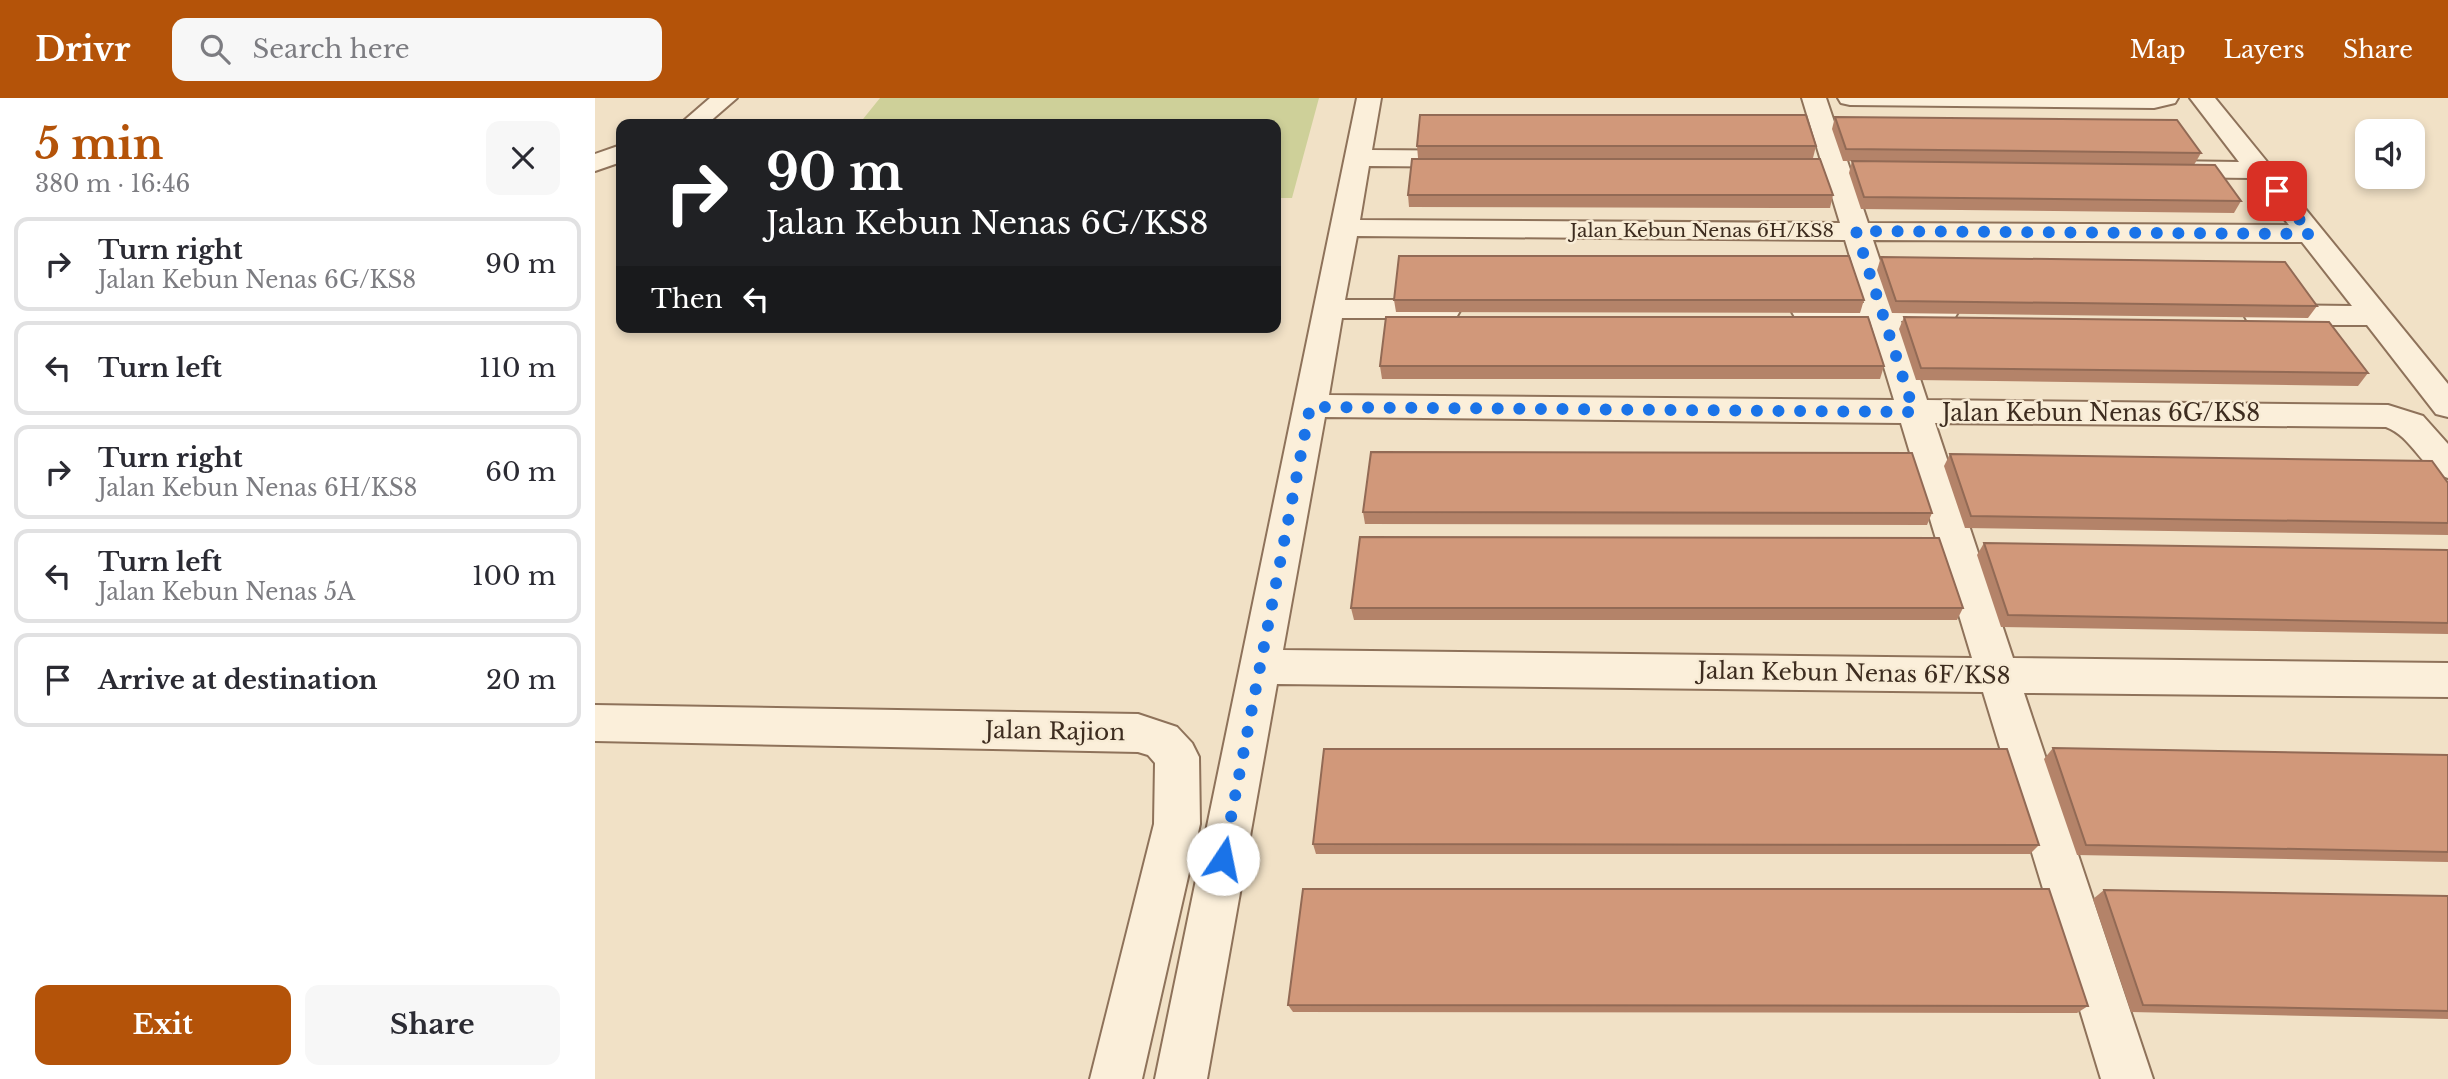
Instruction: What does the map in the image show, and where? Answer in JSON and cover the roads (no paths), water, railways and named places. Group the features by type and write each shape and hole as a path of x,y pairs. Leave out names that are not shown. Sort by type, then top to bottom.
{"street":[{"path":"698,119 725,98"},
{"path":"1181,1079 1369,98"},
{"path":"1814,98 2127,1079"},
{"path":"1850,98 2160,100"},
{"path":"2202,98 2448,406"},
{"path":"595,163 616,155"},
{"path":"1358,158 1508,160"},
{"path":"1808,164 1863,165"},
{"path":"2137,168 2260,170"},
{"name":"Jalan Kebun Nenas 6H/KS8","path":"1345,228 2311,234"},
{"path":"1329,309 1467,310"},
{"path":"1786,312 1965,313"},
{"path":"2225,315 2376,316"},
{"name":"Jalan Kebun Nenas 6G/KS8","path":"1310,407 2388,415 2411,424 2448,466"},
{"name":"Jalan Kebun Nenas 6F/KS8","path":"1260,667 2448,680"},
{"name":"Jalan Rajion","path":"595,723 1138,733 1162,740 1177,757 1177,824 1116,1079"}]}
